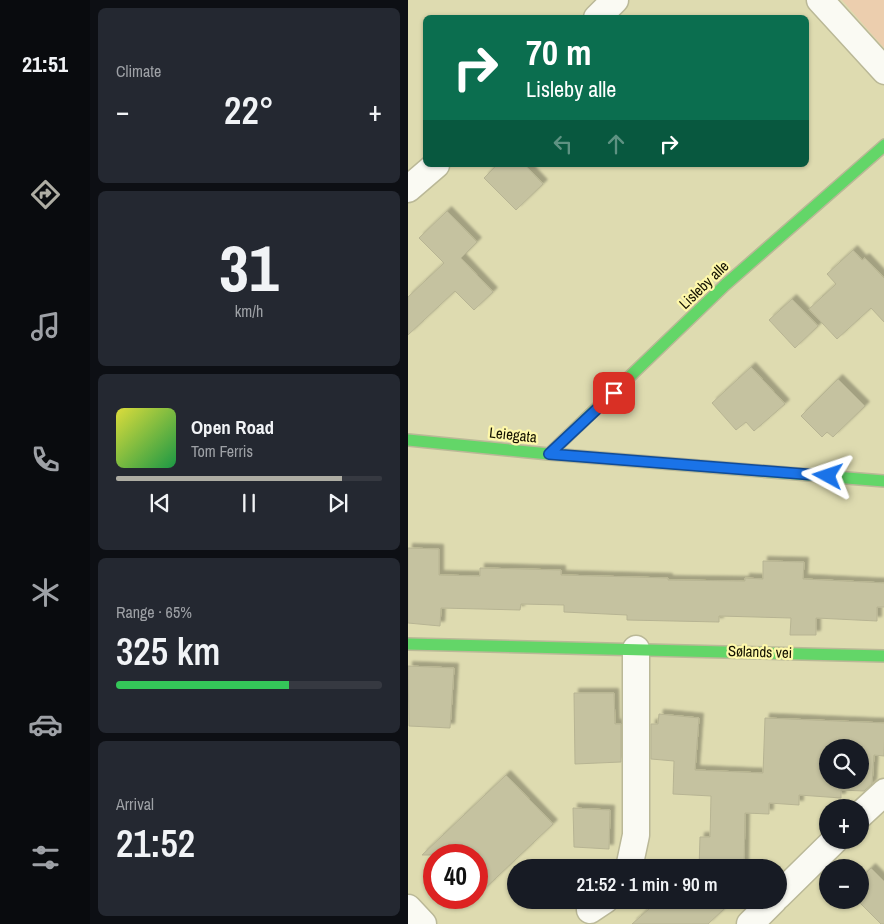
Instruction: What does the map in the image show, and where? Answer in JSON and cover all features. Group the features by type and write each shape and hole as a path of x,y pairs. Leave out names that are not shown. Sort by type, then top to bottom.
{"street":[{"path":"600,15 615,0"},
{"path":"820,0 884,71"},
{"name":"Lisleby alle","path":"549,454 725,284 884,145"},
{"path":"408,189 434,167"},
{"name":"Leiegata","path":"408,440 549,454 884,481"},
{"name":"Sølands vei","path":"408,644 884,656"},
{"path":"631,859 636,835 636,649"},
{"path":"869,806 884,792"},
{"path":"787,887 826,849"},
{"path":"408,908 423,924"},
{"path":"750,924 765,909"}],"shaded area":[{"path":"842,0 884,0 884,48"}],"building":[{"path":"495,167 527,167 543,184 516,210 484,178"},
{"path":"447,211 477,242 461,258 493,292 474,310 455,291 408,335 408,297 444,263 419,238"},
{"path":"853,250 862,260 865,258 885,279 885,323 871,308 837,339 809,309 836,284 827,274"},
{"path":"792,299 818,326 795,348 769,320"},
{"path":"751,367 785,404 754,431 746,422 736,430 712,403"},
{"path":"838,379 865,406 833,437 827,432 822,437 801,416"},
{"path":"408,548 439,549 439,575 480,576 480,568 561,570 561,575 668,578 668,580 745,581 745,578 763,579 763,561 804,562 803,579 885,583 885,607 877,607 877,621 816,618 816,635 790,635 791,618 719,616 719,622 627,620 627,615 564,612 564,605 521,604 520,610 441,608 440,626 408,623"},
{"path":"408,666 454,668 450,728 409,726"},
{"path":"574,693 614,693 615,724 621,724 621,762 575,764"},
{"path":"659,714 699,718 695,770 763,773 765,718 885,723 884,756 874,755 872,784 869,787 869,739 819,739 819,789 866,789 864,791 841,790 841,798 799,795 799,805 769,803 769,814 745,813 744,859 699,859 700,837 710,837 711,796 673,794 674,761 651,759 651,724 658,724"},
{"path":"506,775 553,824 516,859 507,859 507,868 488,886 488,844 434,844"},
{"path":"573,808 610,810 609,849 574,847"},
{"path":"871,868 885,882 885,924 881,924 866,909 869,909 869,870"},
{"path":"649,909 724,909 708,924 632,924"}],"traffic: fast":[{"path":"549,454 725,285 885,145"},
{"path":"408,440 549,454 885,481"},
{"path":"408,644 885,656"}],"route":[{"path":"614,393 549,454 828,476"}]}
